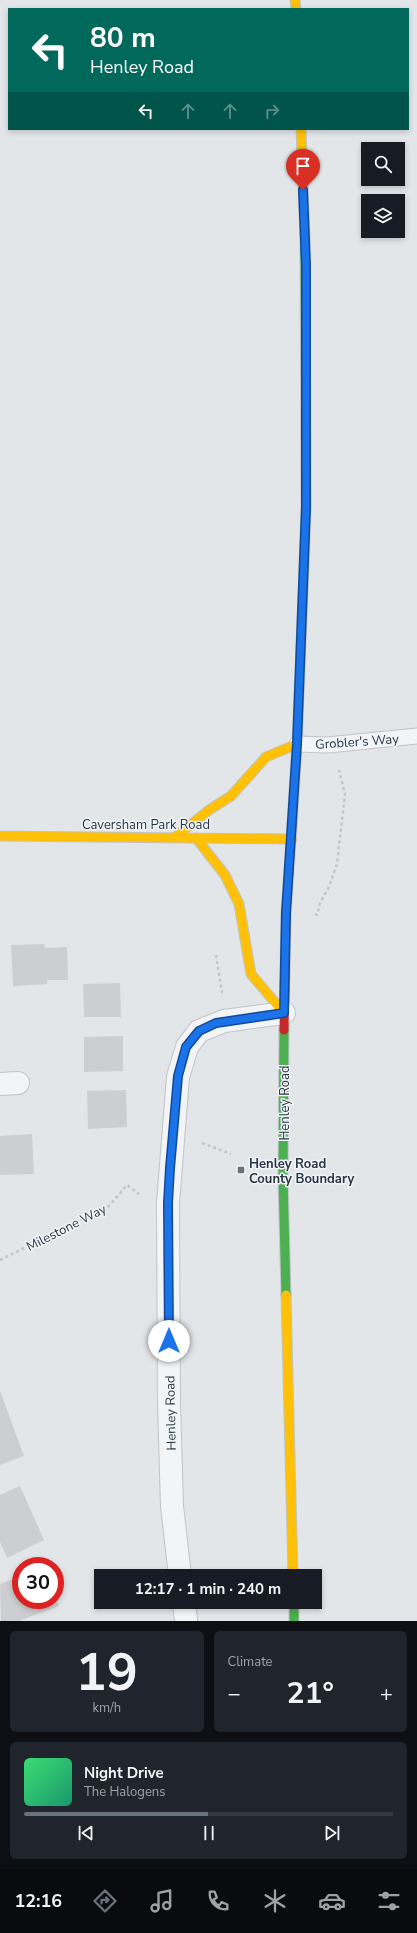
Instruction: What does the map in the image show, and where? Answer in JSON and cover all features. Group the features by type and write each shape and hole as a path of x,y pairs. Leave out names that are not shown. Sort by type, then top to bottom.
{"main road":[{"name":"Henley Road","path":"293,1569 283,1178 286,913 297,744 306,507 306,266 301,130"},
{"path":"174,838 209,810 231,796 266,757 297,744"},
{"name":"Caversham Park Road","path":"0,836 292,839"},
{"path":"196,838 225,875 239,904 251,974 284,1013"},
{"path":"294,1609 294,1621"}],"street":[{"name":"Henley Road","path":"179,1569 172,1498 169,1403 168,1203 178,1076 186,1047 199,1031 216,1023 284,1013"},
{"path":"185,1609 186,1621"}],"lane":[{"name":"Grobler's Way","path":"297,744 336,744 417,736"}],"path":[{"path":"312,914 317,915 320,903 329,887 337,864 345,794 339,777 336,744"},
{"name":"Milestone Way","path":"0,1260 108,1206 127,1185 147,1200 168,1203"}],"building":[{"path":"44,944 45,948 67,947 68,980 47,980 47,984 13,986 11,945"},
{"path":"120,983 121,1017 84,1017 83,984"},
{"path":"123,1036 123,1071 84,1072 84,1037"},
{"path":"126,1090 127,1127 88,1129 87,1091"},
{"path":"32,1134 34,1174 0,1175 0,1136"},
{"path":"0,1391 24,1456 0,1465"},
{"path":"20,1486 44,1540 7,1558 0,1542 0,1495"},
{"path":"12,1579 12,1609 51,1609 19,1621 1,1621 0,1584"}],"traffic: fast":[{"path":"304,567 306,507 305,240"},
{"path":"284,1030 283,1178 286,1295"},
{"path":"294,1609 294,1621"}],"traffic: slow":[{"path":"295,0 296,8"},
{"path":"301,130 305,240"},
{"path":"292,824 297,744 304,567"},
{"path":"174,838 209,810 231,796 266,757 297,744"},
{"path":"0,836 292,839"},
{"path":"196,838 225,875 239,904 251,974 284,1013"},
{"path":"286,1295 293,1569"}],"traffic: jam":[{"path":"284,1030 286,913 292,824"}],"place":[{"name":"Henley Road County Boundary","path":"241,1170"}],"route":[{"path":"169,1341 168,1203 170,1168 178,1076 186,1047 199,1031 216,1023 241,1018 284,1013 286,913 297,744 306,507 306,266 303,190"}]}
